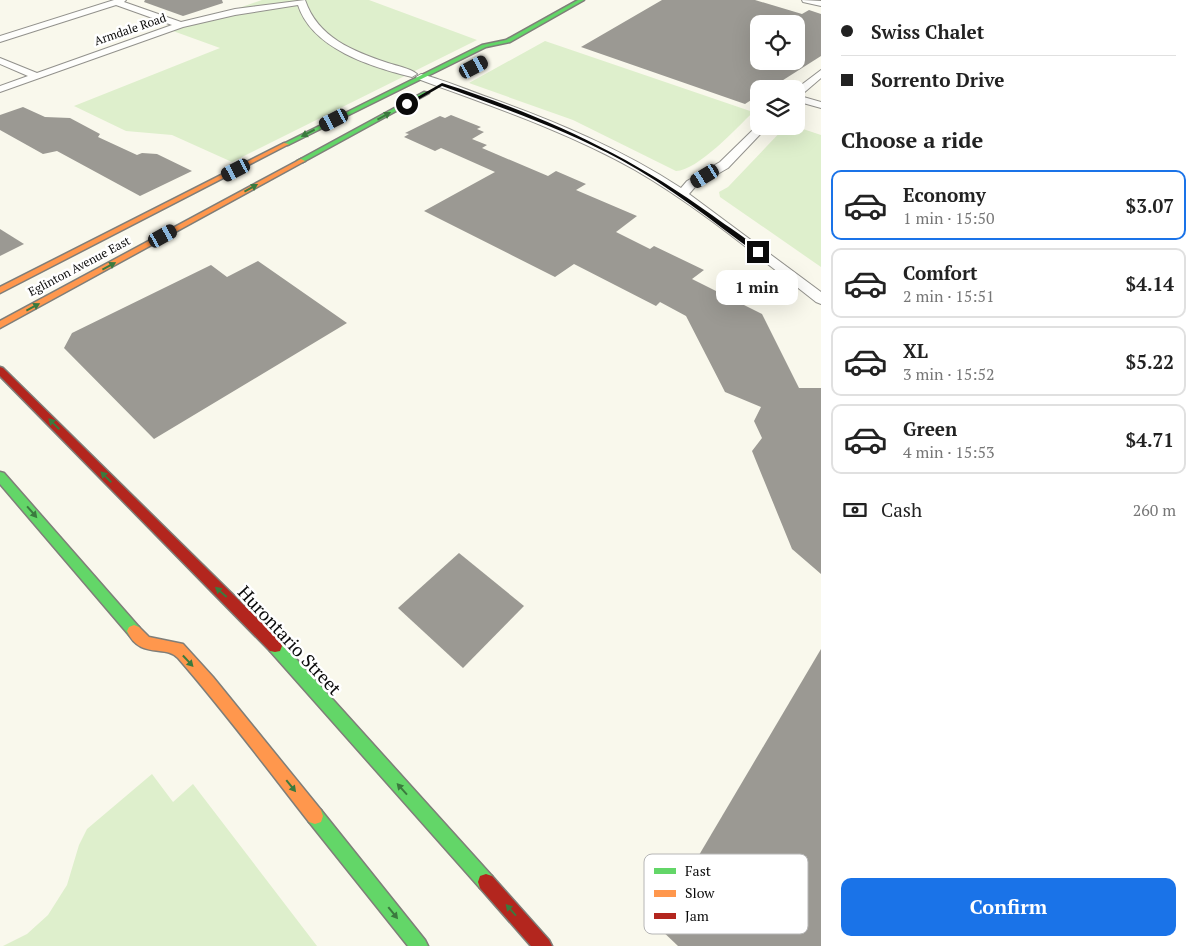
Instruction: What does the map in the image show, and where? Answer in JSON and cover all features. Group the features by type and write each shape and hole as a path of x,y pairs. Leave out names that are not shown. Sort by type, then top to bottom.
{"main road":[{"name":"Eglinton Avenue East","path":"0,290 416,76 484,46 508,41 582,0"},
{"name":"Eglinton Avenue East","path":"495,56 504,51 508,41"},
{"name":"Eglinton Avenue East","path":"0,325 456,78"},
{"path":"0,282 54,255 80,249"},
{"name":"Hurontario Street","path":"0,370 215,588 263,633 543,946"},
{"path":"0,476 145,643 178,649 208,682 419,946"}],"street":[{"path":"806,0 821,4"},
{"path":"0,39 119,1 180,25"},
{"path":"301,1 306,17 316,30 339,46 416,76 519,111 570,132 629,162 682,195 821,299"},
{"name":"Armdale Road","path":"0,89 34,75 180,25 235,12 301,1"},
{"path":"0,61 34,75"},
{"path":"805,86 821,73"},
{"path":"805,100 821,104"},
{"path":"682,195 691,184 724,165 754,135"}],"green space":[{"path":"262,0 369,0 477,40 232,162 172,135 126,131 74,106 220,48 173,31"},
{"path":"545,41 750,111 750,115 706,156 685,169 676,171 573,120 469,83"},
{"path":"805,130 821,135 821,267 720,197 719,192 728,187 777,135 805,135"},
{"path":"152,774 173,802 193,784 317,946 3,946 27,934 48,915 67,885 79,845 87,829"}],"building":[{"path":"145,0 222,0 223,3 183,16 144,2"},
{"path":"662,0 755,0 802,14 809,10 821,14 821,56 805,66 805,15 750,15 750,70 799,70 783,80 750,80 750,101 745,104 581,47"},
{"path":"23,107 45,117 70,118 100,134 98,137 137,155 142,153 157,154 192,171 140,196 57,151 43,154 0,130 0,115"},
{"path":"451,115 481,127 477,129 484,132 472,139 487,145 482,148 548,176 556,171 586,184 576,190 637,216 616,232 650,249 654,246 704,270 692,279 762,314 799,388 821,388 821,574 792,549 752,451 762,438 754,421 761,407 725,392 686,316 660,302 656,306 574,264 555,277 424,211 495,172 441,148 435,151 404,137 409,134 405,133 440,116 445,118"},
{"path":"0,229 24,244 0,256"},
{"path":"258,261 347,323 154,439 64,348 72,333 211,265 227,277"},
{"path":"459,553 524,606 463,668 398,608"},
{"path":"821,649 821,946 678,946 665,934 808,934 808,854 700,854"}],"traffic: fast":[{"path":"286,144 484,46 508,41 582,0"},
{"path":"301,161 426,93"},
{"path":"0,476 134,631"},
{"path":"275,646 486,882"},
{"path":"315,816 419,946"}],"traffic: slow":[{"path":"0,290 286,144"},
{"path":"0,325 301,161"},
{"path":"134,631 145,643 178,649 208,682 315,816"}],"traffic: jam":[{"path":"0,370 275,646"},
{"path":"486,882 543,946"}],"route":[{"path":"407,104 442,85 519,111 570,132 623,159 668,186 758,252"}]}
